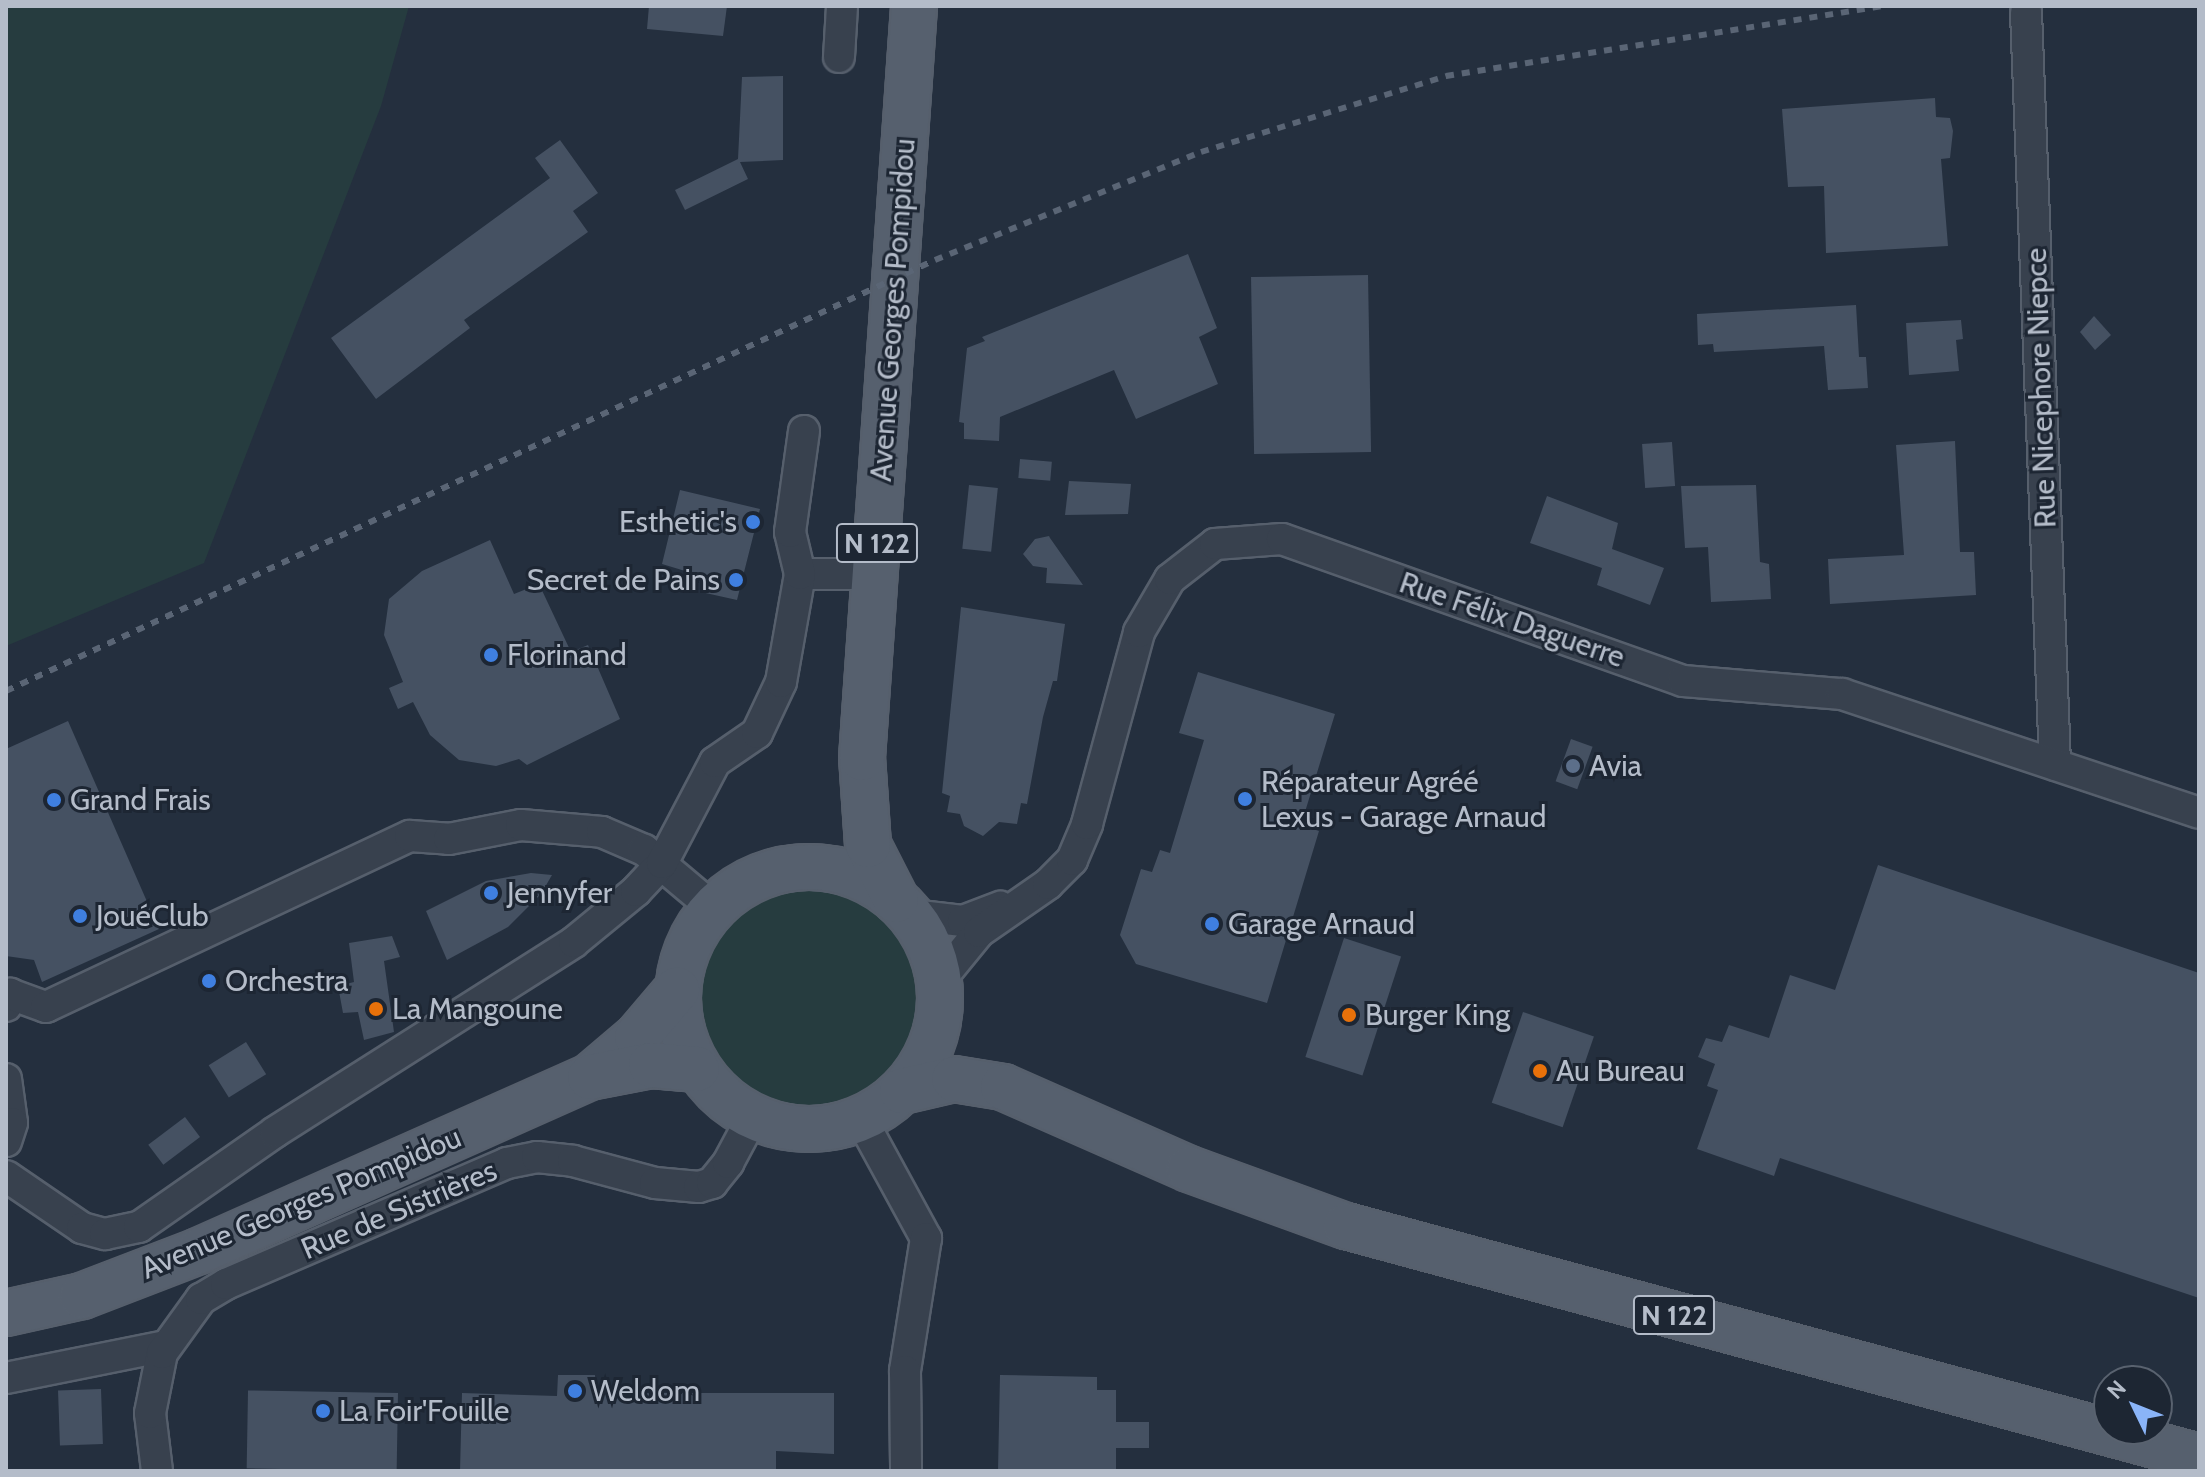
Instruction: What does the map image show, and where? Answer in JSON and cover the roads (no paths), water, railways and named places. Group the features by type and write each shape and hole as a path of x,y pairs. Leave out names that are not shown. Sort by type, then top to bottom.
{"main road":[{"name":"Avenue Georges Pompidou","path":"903,908 868,845 862,758 914,6"},
{"name":"Avenue Georges Pompidou","path":"804,867 840,829 862,758"},
{"path":"804,867 853,875 903,908 926,940 939,994 928,1053 902,1091 861,1119 825,1129 787,1129 752,1118 721,1097 697,1069 681,1031 677,990 689,946 713,908 740,887 770,873 804,867"},
{"path":"590,1077 637,1037 677,990"},
{"name":"N 122","path":"939,994 973,1061 1003,1087"},
{"path":"590,1077 651,1065 697,1069"},
{"name":"Avenue Georges Pompidou","path":"6,1313 82,1296 199,1251 590,1077"},
{"name":"N 122","path":"902,1091 954,1079 1003,1087 1189,1169 1346,1226 2199,1457"}],"street":[{"path":"839,57 842,6"},
{"name":"Rue Nicephore Niepce","path":"2026,12 2055,764"},
{"path":"6,1176 82,1228 105,1234 139,1227 275,1132 574,942 662,863 715,762 757,733 781,682 800,574 790,532 804,431"},
{"name":"Rue Félix Daguerre","path":"939,994 979,932 1060,873 1079,845 1139,632 1170,579 1215,544 1282,539 1683,681 1842,694 2199,813"},
{"path":"800,574 875,574"},
{"path":"6,1006 10,994 46,1007 410,836 449,839 521,825 562,826 602,832 662,863 713,908"},
{"name":"Rue Félix Daguerre","path":"903,908 963,921 1035,892"},
{"path":"6,1079 12,1123 6,1141"},
{"name":"Rue de Sistrières","path":"157,1471 150,1413 166,1346 201,1299 226,1284 507,1163 537,1157 573,1161 655,1183 699,1187 712,1183 728,1163 752,1118"},
{"path":"861,1119 926,1238 905,1371 906,1471"},
{"path":"6,1378 166,1346"}],"railway":[{"path":"6,691 935,260 1201,152 1446,76 1885,6"}],"place":[{"name":"Esthetic's","path":"753,522"},
{"name":"Secret de Pains","path":"736,580"},
{"name":"Florinand","path":"491,655"},
{"name":"Avia","path":"1573,766"},
{"name":"Réparateur Agréé Lexus - Garage Arnaud","path":"1245,799"},
{"name":"Grand Frais","path":"54,800"},
{"name":"Jennyfer","path":"491,893"},
{"name":"JouéClub","path":"80,916"},
{"name":"Garage Arnaud","path":"1212,924"},
{"name":"Orchestra","path":"209,981"},
{"name":"La Mangoune","path":"376,1009"},
{"name":"Burger King","path":"1349,1015"},
{"name":"Au Bureau","path":"1540,1071"},
{"name":"Weldom","path":"575,1391"},
{"name":"La Foir'Fouille","path":"323,1411"}]}
